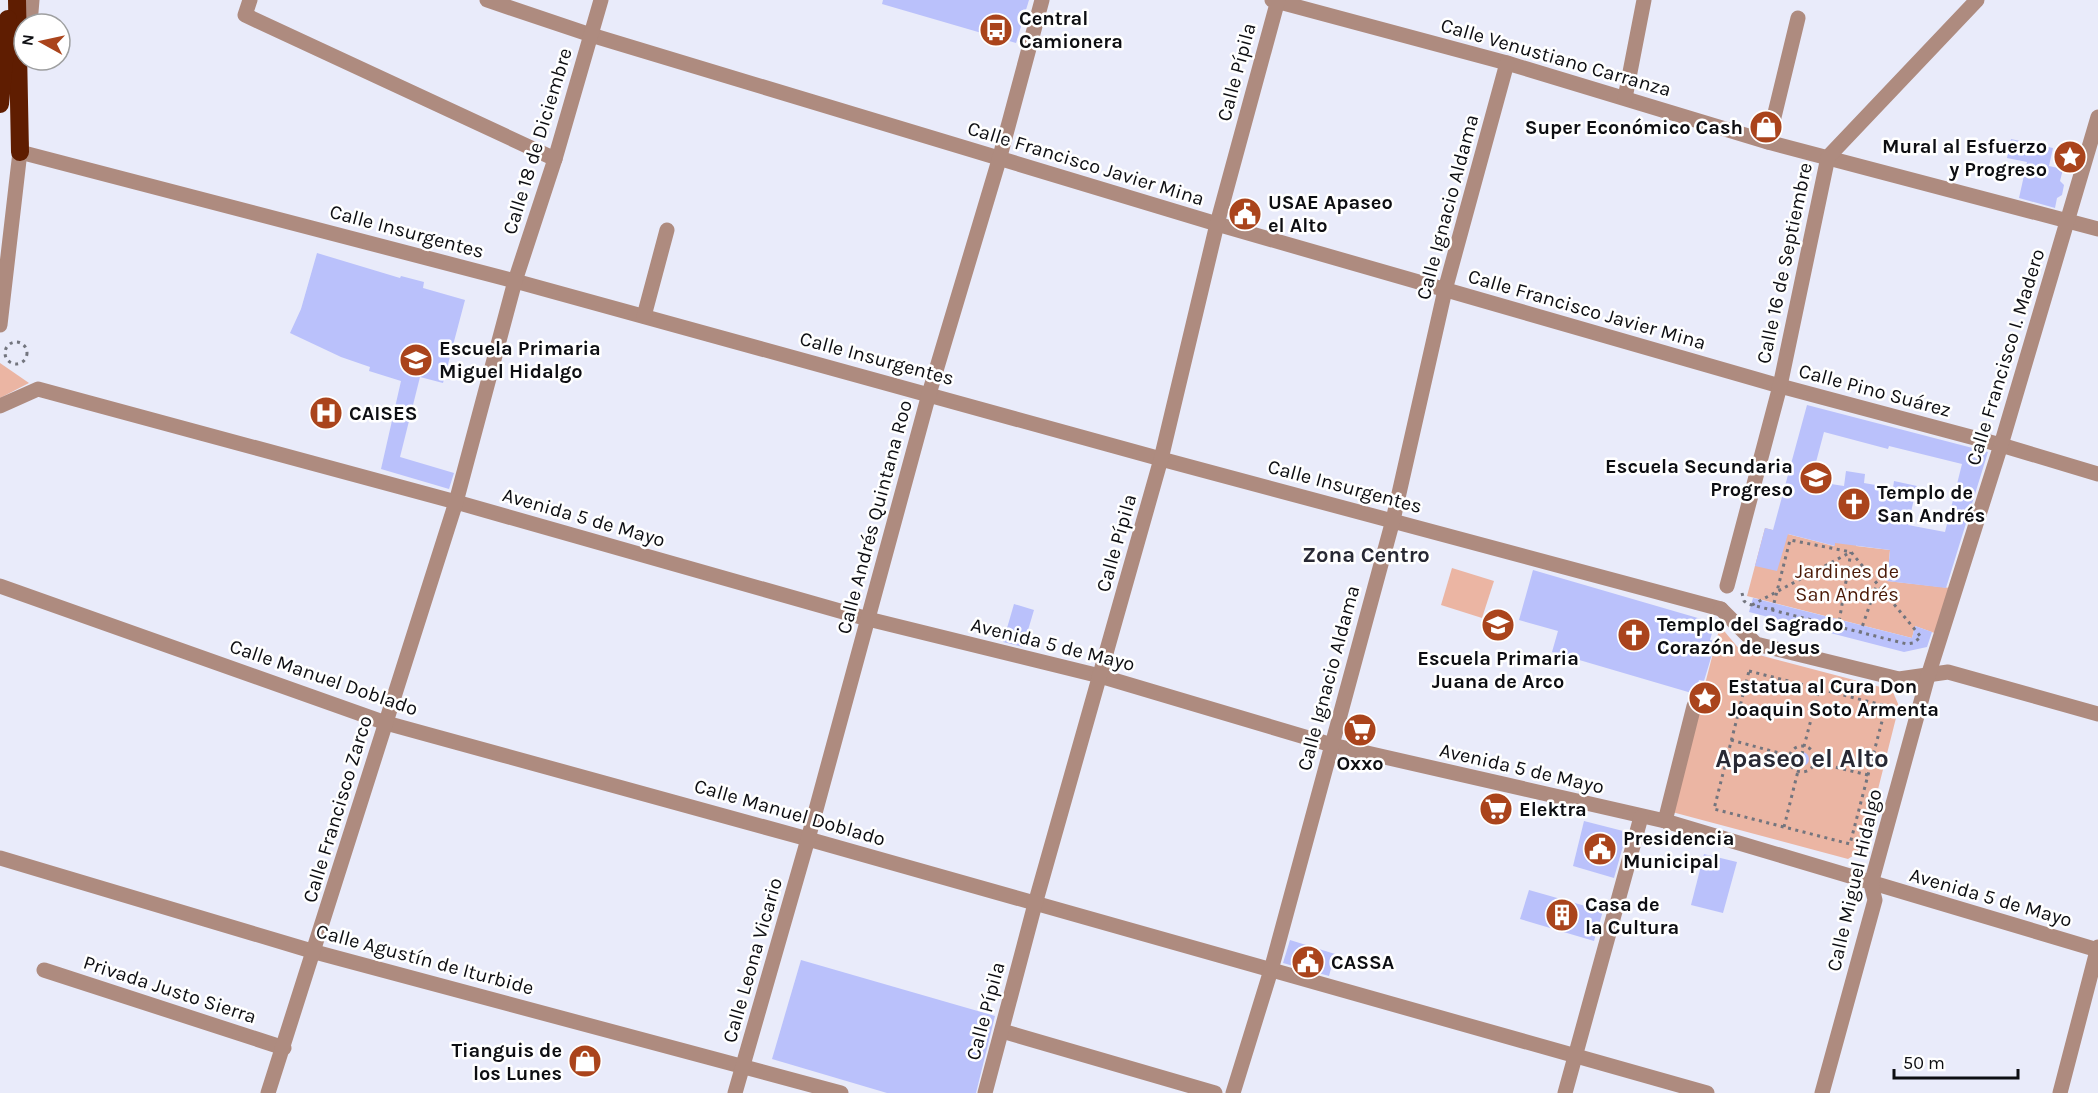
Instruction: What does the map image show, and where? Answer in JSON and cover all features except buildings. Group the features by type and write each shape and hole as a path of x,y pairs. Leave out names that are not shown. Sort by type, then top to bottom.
{"highway":[{"path":"0,104 9,0"},
{"path":"17,0 20,152"}],"street":[{"path":"250,0 245,15 555,159"},
{"name":"Calle Francisco Javier Mina","path":"487,0 591,35 999,159 1780,386"},
{"name":"Calle 18 de Diciembre","path":"456,502 515,281 555,159 602,0"},
{"name":"Calle Andrés Quintana Roo","path":"808,839 929,394 999,159 1042,0"},
{"path":"1625,98 1644,0"},
{"name":"Calle 16 de Septiembre","path":"1724,598 1780,386 1828,157 1977,0"},
{"name":"Calle Venustiano Carranza","path":"1275,1 1508,63 1768,142 2098,229"},
{"name":"Calle Pípila","path":"985,1093 1035,904 1161,459 1217,224 1275,1"},
{"path":"1768,142 1798,18"},
{"name":"Calle Ignacio Aldama","path":"1233,1093 1271,970 1332,745 1392,520 1445,290 1508,63"},
{"path":"0,325 20,152 26,72"},
{"name":"Calle Francisco I. Madero","path":"1928,676 2001,445 2098,117"},
{"name":"Calle Insurgentes","path":"20,152 515,281 1161,459 1392,520 1724,598"},
{"path":"644,316 667,230"},
{"name":"Calle Pino Suárez","path":"1780,386 2001,445 2098,474"},
{"name":"Avenida 5 de Mayo","path":"0,406 38,389 456,502 868,619 1100,676 1332,745 1665,821 1871,884 2098,949"},
{"name":"Calle Francisco Zarco","path":"268,1093 315,952 456,502"},
{"name":"Calle Manuel Doblado","path":"0,586 386,723 808,839 1707,1093"},
{"path":"1724,598 1756,645 1899,679 1947,672 2098,714"},
{"name":"Calle Miguel Hidalgo","path":"1822,1093 1875,900 1871,884 1928,676"},
{"path":"1665,821 1694,706"},
{"path":"1565,1093 1641,817"},
{"name":"Calle Leona Vicario","path":"735,1093 808,839"},
{"name":"Calle Agustín de Iturbide","path":"0,858 315,952 841,1093"},
{"path":"2061,1093 2098,949"},
{"name":"Privada Justo Sierra","path":"44,970 284,1048"},
{"path":"1002,1030 1215,1093"}],"path":[{"path":"18,341 25,345 27,352 22,362 14,364 6,358 5,350 8,344 18,341"},
{"path":"1724,598 1739,590 1746,603 1838,628 1907,644 1922,637 1851,552 1790,540 1772,610"},
{"path":"1752,605 1851,552"},
{"path":"1838,628 1851,552"},
{"path":"1860,633 1877,584"},
{"path":"1749,671 1819,689 1886,706 1850,844 1714,809 1749,671"},
{"path":"1802,754 1819,689"},
{"path":"1731,740 1790,756"},
{"path":"1804,746 1813,751 1814,762 1807,770 1798,771 1791,766 1790,756 1795,748 1804,746"},
{"path":"1814,762 1868,776"},
{"path":"1784,827 1798,771"}],"green space":[{"path":"0,363 29,383 0,398"},
{"name":"Jardines de San Andrés","path":"1838,522 1858,525 1856,546 1890,550 1887,581 1951,588 1940,635 1915,626 1912,638 1747,596 1765,528 1834,546"},
{"path":"1452,568 1494,581 1482,618 1441,605"},
{"path":"1720,626 1740,650 1892,690 1899,706 1863,849 1848,859 1672,812"}],"place":[{"name":"Central Camionera","path":"996,30"},
{"name":"Super Económico Cash","path":"1766,127"},
{"name":"Mural al Esfuerzo y Progreso","path":"2070,157"},
{"name":"USAE Apaseo el Alto","path":"1245,214"},
{"name":"Escuela Primaria Miguel Hidalgo","path":"416,360"},
{"name":"CAISES","path":"326,413"},
{"name":"Escuela Secundaria Progreso","path":"1816,478"},
{"name":"Templo de San Andrés","path":"1854,504"},
{"name":"Escuela Primaria Juana de Arco","path":"1498,625"},
{"name":"Templo del Sagrado Corazón de Jesus","path":"1634,635"},
{"name":"Estatua al Cura Don Joaquin Soto Armenta","path":"1705,698"},
{"name":"Oxxo","path":"1360,730"},
{"name":"Elektra","path":"1496,809"},
{"name":"Presidencia Municipal","path":"1600,849"},
{"name":"Casa de la Cultura","path":"1562,915"},
{"name":"CASSA","path":"1308,962"},
{"name":"Tianguis de los Lunes","path":"585,1061"}],"district":[{"name":"Zona Centro","path":"1366,554"},
{"name":"Apaseo el Alto","path":"1802,758"}]}
